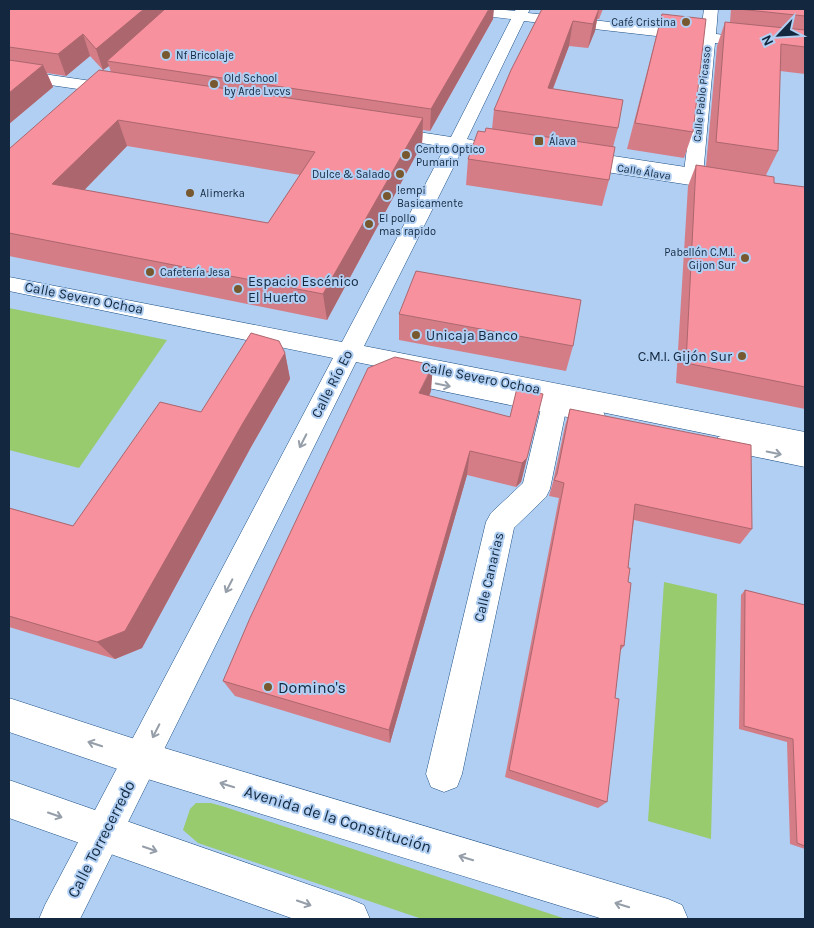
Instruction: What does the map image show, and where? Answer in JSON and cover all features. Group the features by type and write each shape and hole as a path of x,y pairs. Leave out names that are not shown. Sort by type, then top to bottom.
{"street":[{"path":"460,9 620,20 707,38 805,49"},
{"name":"Calle Pablo Picasso","path":"693,176 711,9"},
{"name":"Calle Río Eo","path":"141,759 456,144 521,12"},
{"path":"9,74 135,93"},
{"path":"81,101 111,74"},
{"path":"370,130 456,144 488,145"},
{"name":"Calle Álava","path":"561,156 745,183"},
{"name":"Calle Severo Ochoa","path":"9,284 349,351 556,400 805,444"},
{"name":"Calle Canarias","path":"444,774 501,522 536,489 556,400"},
{"name":"Avenida de la Constitución","path":"9,715 141,759 668,919"},
{"name":"Calle Torrecerredo","path":"59,919 141,759"},
{"path":"9,800 350,919"}],"lane":[{"path":"556,400 805,459"}],"green space":[{"path":"9,308 167,340 79,468 9,450"},
{"path":"664,582 717,594 711,839 648,821"},
{"path":"196,803 211,803 225,807 566,919 422,919 198,843 183,830 190,809"}],"building":[{"path":"9,9 144,9 96,49 83,34 58,54 9,47"},
{"path":"165,9 489,9 431,109 107,61"},
{"path":"542,9 599,9 593,24 573,21 548,88 623,100 618,128 494,110 511,70"},
{"path":"738,9 805,9 805,16"},
{"path":"662,14 706,19 693,132 635,123"},
{"path":"725,22 805,30 805,47 781,44 778,151 716,142"},
{"path":"9,60 43,65 9,93"},
{"path":"99,70 423,118 323,294 9,233 9,149","holes":["118,120 315,152 268,223 52,184"]},
{"path":"486,128 615,147 609,180 468,159 478,131 485,132"},
{"path":"696,165 774,177 774,183 805,187 805,387 686,363"},
{"path":"416,271 581,300 573,346 399,314"},
{"path":"251,333 279,341 285,353 125,631 97,642 9,616 9,508 73,526 160,402 201,412"},
{"path":"395,357 433,365 419,393 510,417 517,388 543,394 527,458 522,463 470,451 389,730 223,681 250,618 368,368"},
{"path":"570,409 751,445 752,529 635,504 628,568 630,568 628,582 631,583 624,646 621,645 615,698 619,699 607,802 509,770 564,483 554,480 557,474"},
{"path":"745,590 805,605 805,846 797,843 793,739 744,726"}],"place":[{"name":"Café Cristina","path":"686,22"},
{"name":"Nf Bricolaje","path":"166,55"},
{"name":"Old School by Arde Lvcvs","path":"214,84"},
{"name":"Álava","path":"539,141"},
{"name":"Centro Optico Pumarin","path":"406,155"},
{"name":"Dulce & Salado","path":"400,174"},
{"name":"Alimerka","path":"190,193"},
{"name":"!emp¡ Basicamente","path":"387,196"},
{"name":"El pollo mas rapido","path":"369,224"},
{"name":"Pabellón C.M.I. Gijon Sur","path":"745,258"},
{"name":"Cafetería Jesa","path":"150,272"},
{"name":"Espacio Escénico El Huerto","path":"238,289"},
{"name":"Unicaja Banco","path":"416,335"},
{"name":"C.M.I. Gijón Sur","path":"742,356"},
{"name":"Domino's","path":"268,687"}]}
